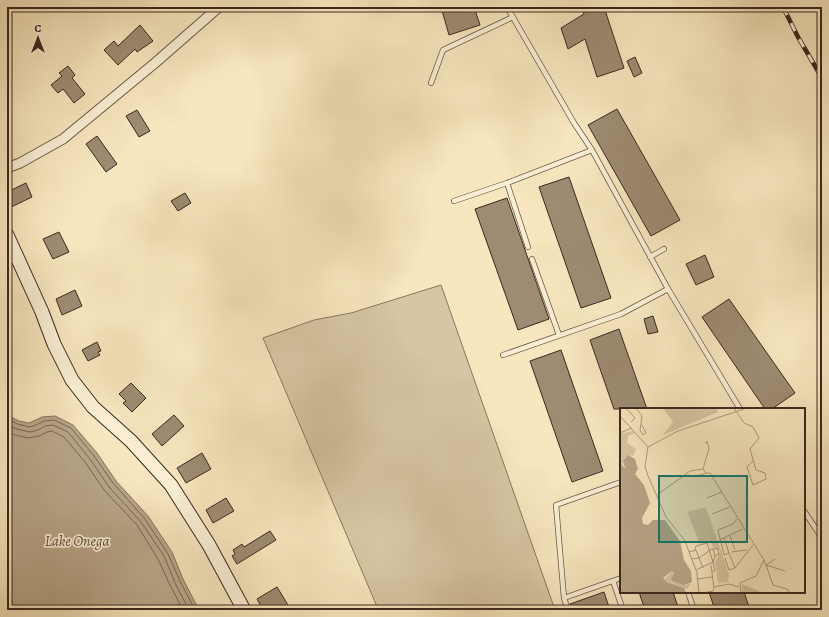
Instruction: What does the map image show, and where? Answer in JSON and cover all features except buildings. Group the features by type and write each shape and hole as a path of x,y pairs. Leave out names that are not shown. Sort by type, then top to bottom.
{"street":[{"path":"7,168 20,163 63,139 155,63 219,7"},
{"path":"7,235 42,312 54,344 72,380 93,407 131,442 171,485 209,545 244,610"}],"lane":[{"path":"507,7 574,123 592,150 668,289 738,408"},
{"path":"431,83 443,50 513,17"},
{"path":"454,201 507,183 592,150"},
{"path":"507,183 528,247"},
{"path":"650,257 664,249"},
{"path":"532,259 558,335"},
{"path":"503,355 621,314 668,289"},
{"path":"568,610 564,598 556,505 620,482"},
{"path":"805,512 822,538"},
{"path":"564,598 620,578"},
{"path":"614,581 623,610"},
{"path":"688,593 694,610"}],"shaded area":[{"path":"441,285 555,610 486,610 485,607 476,610 376,610 378,609 263,338 314,320 351,313"}],"water":[{"name":"Lake Onega","path":"7,415 19,421 29,423 42,417 55,416 73,425 97,453 116,481 148,516 172,552 183,579 199,610 7,610"}],"railway":[{"path":"783,7 798,37 822,78"}]}
